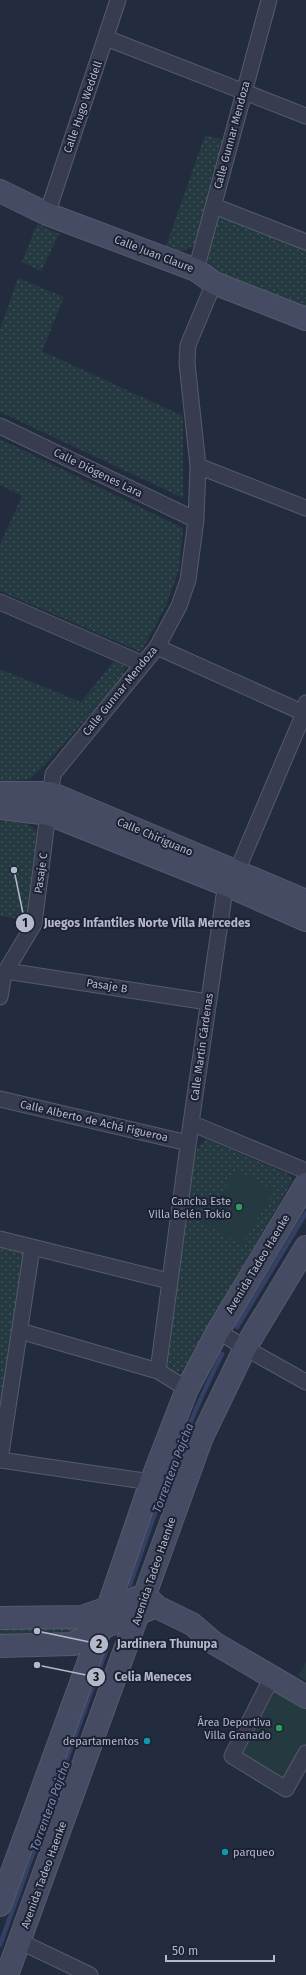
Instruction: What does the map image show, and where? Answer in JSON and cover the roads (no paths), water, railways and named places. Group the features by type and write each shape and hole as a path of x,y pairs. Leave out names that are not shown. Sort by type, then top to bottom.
{"main road":[{"name":"Calle Juan Claure","path":"0,192 47,214 196,270 214,283 306,319"},
{"name":"Calle Chiriguano","path":"0,793 50,804 233,879 306,901"},
{"name":"Calle Chiriguano","path":"0,808 50,804"},
{"name":"Calle Chiriguano","path":"233,879 306,920"},
{"name":"Avenida Tadeo Haenke","path":"0,1905 101,1628 151,1482 187,1389 221,1333 306,1184"},
{"name":"Avenida Tadeo Haenke","path":"7,1975 148,1605 202,1437 242,1347 306,1247"},
{"path":"0,1646 72,1644 148,1605"},
{"path":"0,1618 82,1617 107,1607 148,1605 192,1624 214,1643 306,1697"}],"street":[{"name":"Calle Hugo Weddell","path":"47,214 118,0"},
{"name":"Calle Gunnar Mendoza","path":"196,270 269,0"},
{"path":"106,38 306,116"},
{"path":"214,206 306,242"},
{"name":"Calle Gunnar Mendoza","path":"50,804 53,774 157,647 178,606 188,580 196,520 198,466 187,363 188,345 214,283"},
{"name":"Calle Diógenes Lara","path":"0,426 196,520"},
{"path":"198,466 306,508"},
{"path":"0,602 143,664"},
{"path":"157,647 305,710"},
{"name":"Calle Martín Cárdenas","path":"158,1371 188,1143 224,896 233,879 305,710"},
{"name":"Pasaje C","path":"0,997 6,971 34,924 50,804"},
{"name":"Pasaje B","path":"6,971 208,1002"},
{"name":"Calle Alberto de Achá Figueroa","path":"0,1099 188,1143"},
{"path":"191,1123 306,1171"},
{"path":"0,1239 169,1282"},
{"path":"32,1248 0,1460 151,1482"},
{"path":"20,1331 158,1371 187,1389"},
{"path":"221,1333 242,1347 306,1382"},
{"path":"272,1678 232,1756 286,1789 306,1753"},
{"path":"19,1941 90,1975"}],"waterway":[{"name":"Torrentera Pajcha","path":"237,1327 306,1213"},
{"name":"Torrentera Pajcha","path":"130,1585 183,1439 222,1354"},
{"name":"Torrentera Pajcha","path":"0,1945 108,1645"}],"place":[{"name":"Juegos Infantiles Norte Villa Mercedes","path":"14,870"},
{"name":"Cancha Este Villa Belén Tokio","path":"239,1207"},
{"name":"Jardinera Thunupa","path":"37,1631"},
{"name":"Celia Meneces","path":"37,1665"},
{"name":"Área Deportiva Villa Granado","path":"279,1728"},
{"name":"departamentos","path":"147,1741"},
{"name":"parqueo","path":"225,1852"}]}
